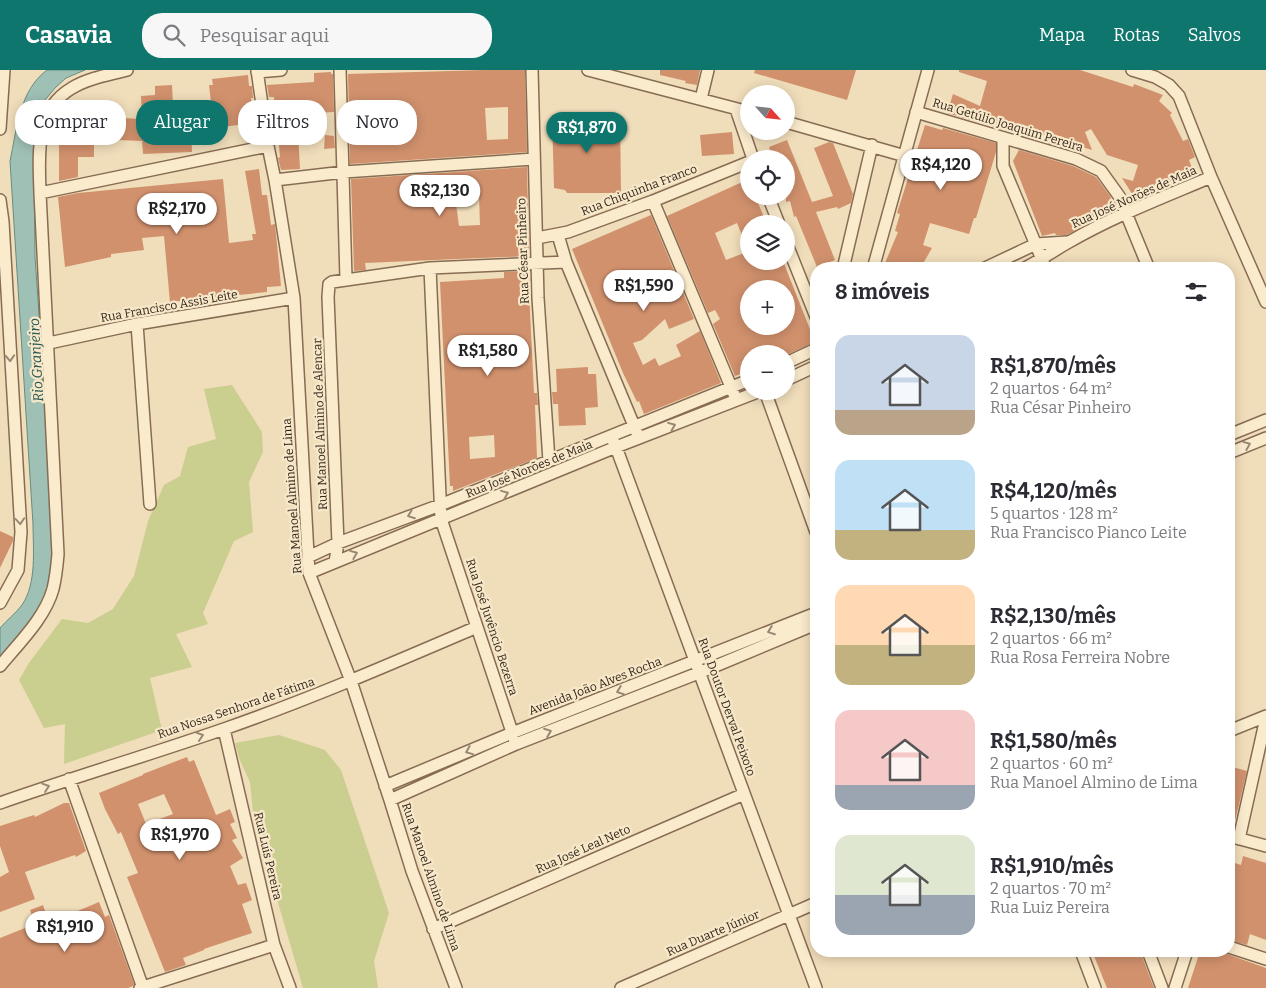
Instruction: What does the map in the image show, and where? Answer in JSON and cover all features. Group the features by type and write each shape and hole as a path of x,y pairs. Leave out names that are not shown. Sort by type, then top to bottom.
{"street":[{"path":"0,129 4,70"},
{"path":"0,666 42,612 56,577 58,554 40,193 39,150 42,132 49,109 60,96 73,87 92,79 128,70"},
{"path":"257,71 281,70"},
{"path":"340,70 346,279 430,268 566,262"},
{"name":"Rua César Pinheiro","path":"532,70 537,263 549,461"},
{"path":"588,70 740,110"},
{"path":"701,99 708,70"},
{"path":"875,262 928,70"},
{"path":"1132,70 1162,81 1180,96 1211,177 1266,302"},
{"name":"Rua Manoel Almino de Lima","path":"257,71 294,298 309,574 351,682 412,870 456,988"},
{"path":"736,109 750,150"},
{"name":"Rua Getúlio Joaquim Pereira","path":"916,112 1076,159 1101,171 1120,196 1146,262"},
{"path":"795,124 905,156"},
{"path":"1003,138 1003,166 1043,262"},
{"path":"845,262 872,145"},
{"path":"40,193 268,146"},
{"path":"275,180 344,172 534,159"},
{"name":"Rua Chiquinha Franco","path":"537,238 558,235 653,201 740,166"},
{"name":"Rua José Norões de Maia","path":"1046,262 1068,242 1211,177"},
{"path":"0,200 4,301 20,532 18,570 0,603"},
{"path":"653,201 736,401"},
{"path":"558,235 566,262 640,439"},
{"name":"Rua José Norões de Maia","path":"998,262 1036,244 1068,242"},
{"path":"795,264 810,302"},
{"path":"430,268 441,519"},
{"name":"Rua Manoel Almino de Alencar","path":"335,562 338,542 328,297 329,284 346,279"},
{"name":"Rua Francisco Assis Leite","path":"48,343 137,324 294,298"},
{"path":"137,324 150,504"},
{"path":"795,359 810,352"},
{"path":"795,376 810,369"},
{"name":"Rua José Norões de Maia","path":"308,557 338,542 440,504 740,384"},
{"name":"Rua José Norões de Maia","path":"309,574 616,447 740,399"},
{"path":"768,400 810,515"},
{"path":"1235,433 1266,420"},
{"name":"Rua Doutor Derval Peixoto","path":"611,436 816,988"},
{"path":"1235,451 1266,438"},
{"name":"Rua José Juvêncio Bezerra","path":"441,519 514,739"},
{"name":"Avenida João Alves Rocha","path":"390,800 581,706 810,615"},
{"name":"Avenida João Alves Rocha","path":"385,786 514,739 584,718 810,626"},
{"name":"Rua Nossa Senhora de Fátima","path":"0,803 224,729 351,682 477,627"},
{"path":"638,684 640,696"},
{"path":"581,706 584,718"},
{"path":"1235,729 1266,717"},
{"path":"1235,833 1266,717"},
{"name":"Rua Luís Pereira","path":"224,729 274,945 290,988"},
{"path":"69,779 142,988 274,945"},
{"name":"Rua José Leal Neto","path":"433,929 744,794"},
{"path":"1235,837 1266,846"},
{"name":"Rua Duarte Júnior","path":"621,988 810,906"},
{"path":"1235,950 1266,959"},
{"path":"1083,957 1095,988"},
{"path":"1150,957 1162,988"},
{"path":"1175,988 1185,957"}],"green space":[{"path":"232,385 262,432 263,452 249,482 253,532 234,541 203,613 208,624 176,634 192,667 150,678 162,730 64,764 65,724 44,728 19,680 29,663 62,619 88,623 113,609 134,576 148,521 164,485 180,476 188,447 216,439 204,389"},
{"path":"279,735 325,750 341,770 389,913 374,961 378,988 303,988 254,821 250,782 239,758 235,743"}],"water":[{"path":"47,70 85,70 66,78 45,100 25,100 30,89"},
{"name":"Rio Granjeiro","path":"15,135 15,145 35,145 35,257 51,484 52,557 47,591 35,617 0,658 0,628 20,608 27,596 32,576 33,555 33,524 10,161"}],"building":[{"path":"525,70 527,152 350,164 350,145 417,145 417,100 349,100 348,74","holes":["508,107 508,139 487,140 485,108"]},
{"path":"660,70 700,70 697,85 660,75"},
{"path":"755,70 856,70 847,100 754,73"},
{"path":"959,70 1080,70 1133,87 1134,84 1163,95 1159,101 1172,113 1170,115 1183,141 1188,139 1195,157 1189,160 1195,176 1136,200 1122,178 1133,181 1138,165 1107,155 1091,129 1085,132 1092,150 1003,122 1002,129 947,113 953,94 980,106 987,81 959,72"},
{"path":"331,72 333,74 334,112 327,112 327,100 274,100 274,97 269,97 267,85 314,82 314,73"},
{"path":"248,75 249,86 252,86 253,98 251,98 251,100 238,100 238,125 228,126 228,100 211,100 209,85 213,85 212,79"},
{"path":"172,85 173,100 141,100 141,96 155,95 155,86"},
{"path":"552,115 620,116 621,193 567,193 565,190 554,188"},
{"path":"126,118 136,119 136,141 126,140"},
{"path":"925,125 942,130 943,128 996,143 996,152 976,218 974,218 969,234 930,223 923,245 932,248 924,262 885,262 898,232 895,231 900,214 897,213"},
{"path":"732,132 734,154 702,156 700,135"},
{"path":"327,135 334,136 335,148 324,149 324,145 327,145"},
{"path":"787,140 791,150 770,150 769,147"},
{"path":"829,142 833,143 853,194 851,203 838,209 837,207 816,212 835,260 815,262 796,216 794,215 791,205 795,205 795,160 812,202 833,196 814,148"},
{"path":"59,145 94,145 94,157 78,157 78,177 59,181"},
{"path":"142,145 192,145 192,152 143,154"},
{"path":"279,145 299,145 300,169 281,170 278,158 280,157"},
{"path":"1019,150 1073,166 1096,177 1110,196 1115,210 1067,235 1056,235 1055,233 1042,236 1013,161"},
{"path":"527,167 529,256 365,263 366,270 354,271 351,179","holes":["479,195 480,225 459,226 455,196"]},
{"path":"259,169 262,195 267,195 271,225 275,224 281,286 267,287 267,292 170,302 164,236 142,238 144,250 111,254 111,257 65,267 58,197 78,193 223,179 229,243 253,240 252,234 256,234 245,171"},
{"path":"740,183 740,205 759,205 763,215 740,215 740,230 737,223 715,233 726,260 740,255 740,270 787,270 791,280 740,280 740,335 795,335 795,291 810,329 810,344 795,351 795,345 740,345 740,374 735,376 713,324 720,319 715,310 708,313 667,216"},
{"path":"651,215 694,319 669,329 665,319 642,340 633,343 643,365 655,358 659,366 681,356 676,345 700,331 721,383 644,414 623,373 572,249"},
{"path":"528,271 534,393 537,393 538,405 535,405 537,458 453,491 453,486 450,486 440,282 504,278 504,272","holes":["494,435 495,457 470,459 469,437"]},
{"path":"588,367 588,374 596,374 598,407 585,408 586,425 559,426 558,404 553,404 552,392 557,392 556,369"},
{"path":"0,531 13,537 13,541 0,568"},
{"path":"187,757 189,762 194,760 216,815 230,809 235,822 230,824 237,838 232,840 243,858 230,866 238,885 246,883 252,900 242,904 252,933 183,958 186,965 165,972 127,877 138,873 121,832 118,834 99,793","holes":["164,794 173,814 146,824 138,804"]},
{"path":"1235,768 1247,771 1235,821"},
{"path":"64,803 69,803 86,851 76,857 75,855 25,872 35,899 0,912 0,877 9,872 0,846 0,826 34,815 35,817"},
{"path":"1243,856 1266,863 1266,940 1250,934 1247,945 1235,942 1235,863 1241,865"},
{"path":"99,902 105,917 109,915 134,984 133,986 128,988 0,988 0,938 35,924 30,910 43,905 49,923"},
{"path":"1094,957 1142,957 1154,988 1107,988"},
{"path":"1198,957 1235,957 1266,968 1266,988 1188,988"}]}
